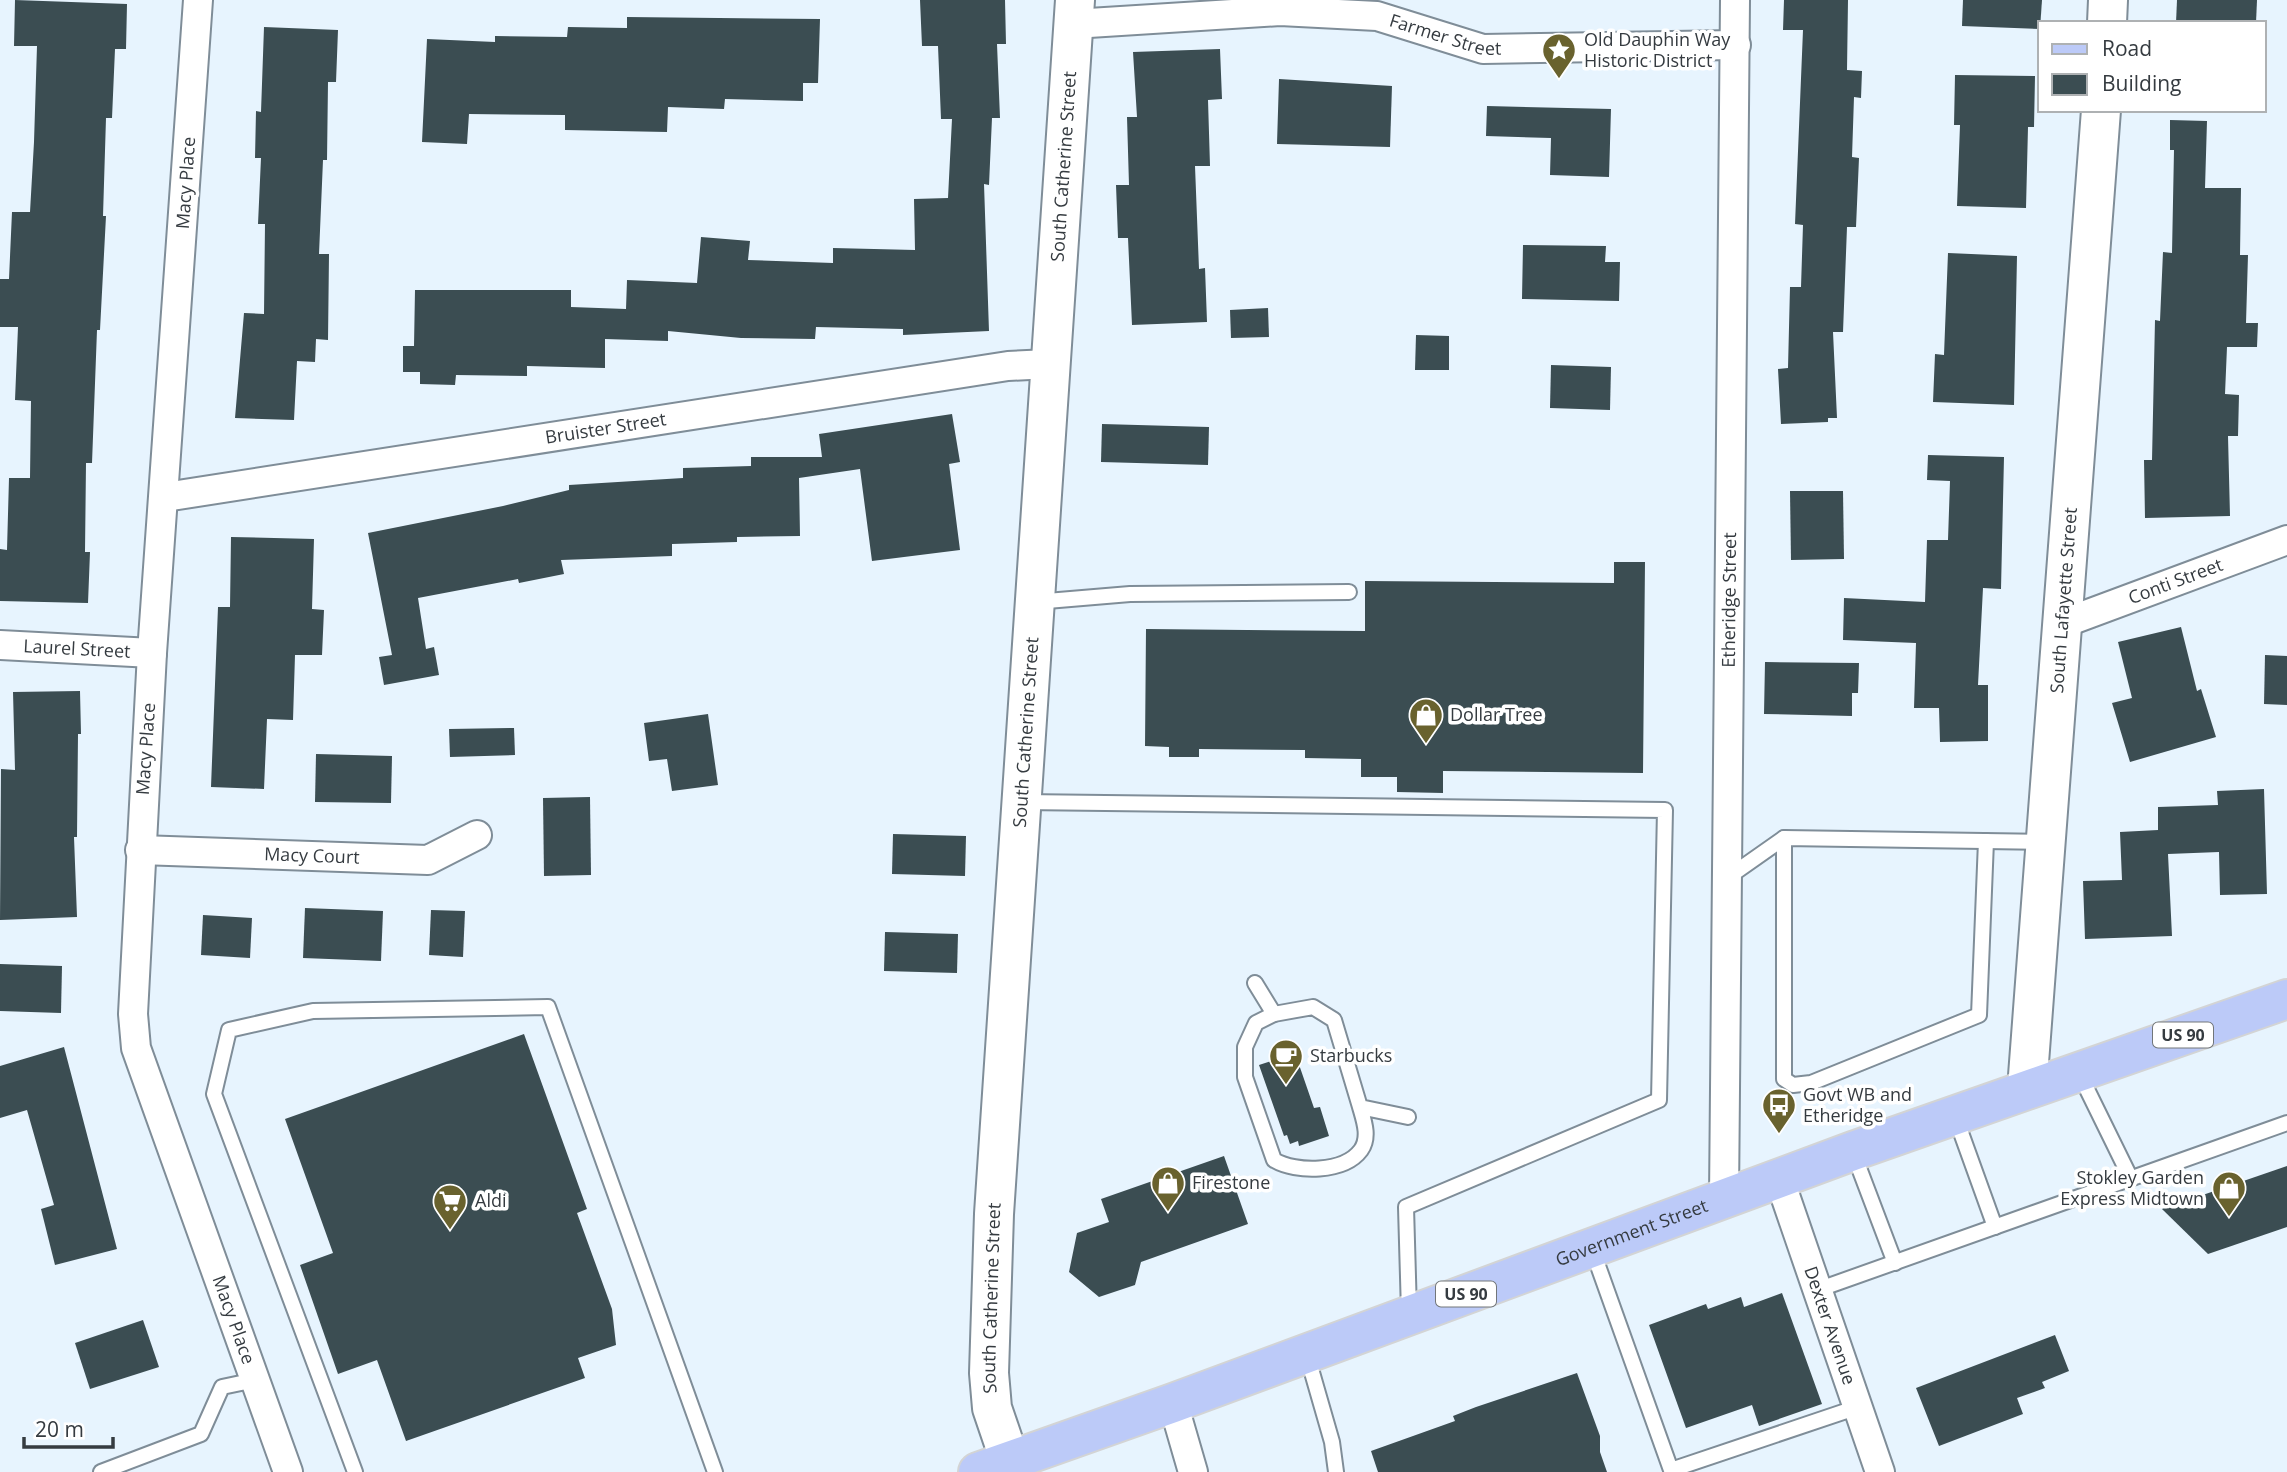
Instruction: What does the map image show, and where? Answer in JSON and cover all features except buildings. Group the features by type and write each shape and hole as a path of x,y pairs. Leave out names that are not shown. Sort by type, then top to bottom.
{"main road":[{"name":"Government Street","path":"994,1466 1173,1404 1853,1151 2287,999"}],"street":[{"name":"Macy Place","path":"198,0 152,653 133,1014 136,1048 288,1472"},
{"name":"Etheridge Street","path":"1724,1198 1735,0"},
{"path":"2107,21 2108,0"},
{"name":"Farmer Street","path":"1074,12 1280,11 1377,16 1483,49 1735,45"},
{"name":"South Catherine Street","path":"994,1466 989,1373 994,1214 1074,12"},
{"name":"South Lafayette Street","path":"2027,1089 2101,112"},
{"name":"Bruister Street","path":"165,497 1008,366 1049,364"},
{"name":"Conti Street","path":"2064,623 2287,540"},
{"name":"Laurel Street","path":"0,645 152,653"},
{"name":"Macy Court","path":"140,850 428,860 477,835"},
{"name":"Dexter Avenue","path":"1779,1178 1880,1472"},
{"path":"1173,1404 1193,1472"}],"lane":[{"path":"1034,602 1130,594 1349,592"},
{"path":"1021,802 1665,810 1659,1100 1406,1207 1409,1315"},
{"path":"1784,838 1784,1079 1793,1085 1811,1083 1979,1015 1986,841"},
{"path":"1727,878 1784,838 2047,842"},
{"path":"1255,983 1274,1014"},
{"path":"355,1472 214,1094 229,1030 313,1011 548,1007 716,1472"},
{"path":"1313,1007 1334,1020 1360,1107 1366,1132 1364,1141 1361,1150 1345,1162 1311,1169 1286,1167 1274,1160 1245,1077 1245,1047 1256,1023 1274,1014 1313,1007"},
{"path":"2079,1072 2131,1179"},
{"path":"1360,1107 1408,1117"},
{"path":"1955,1115 1995,1227"},
{"path":"1817,1290 2287,1124"},
{"path":"1853,1151 1895,1263"},
{"path":"1592,1247 1671,1470 1858,1407"},
{"path":"1307,1354 1332,1442 1336,1472"},
{"path":"101,1472 201,1434 222,1387 255,1380"}],"place":[{"name":"Old Dauphin Way Historic District","path":"1559,80"},
{"name":"Dollar Tree","path":"1426,745"},
{"name":"Starbucks","path":"1286,1086"},
{"name":"Govt WB and Etheridge","path":"1779,1135"},
{"name":"Firestone","path":"1168,1213"},
{"name":"Stokley Garden Express Midtown","path":"2229,1218"},
{"name":"Aldi","path":"450,1231"}]}
